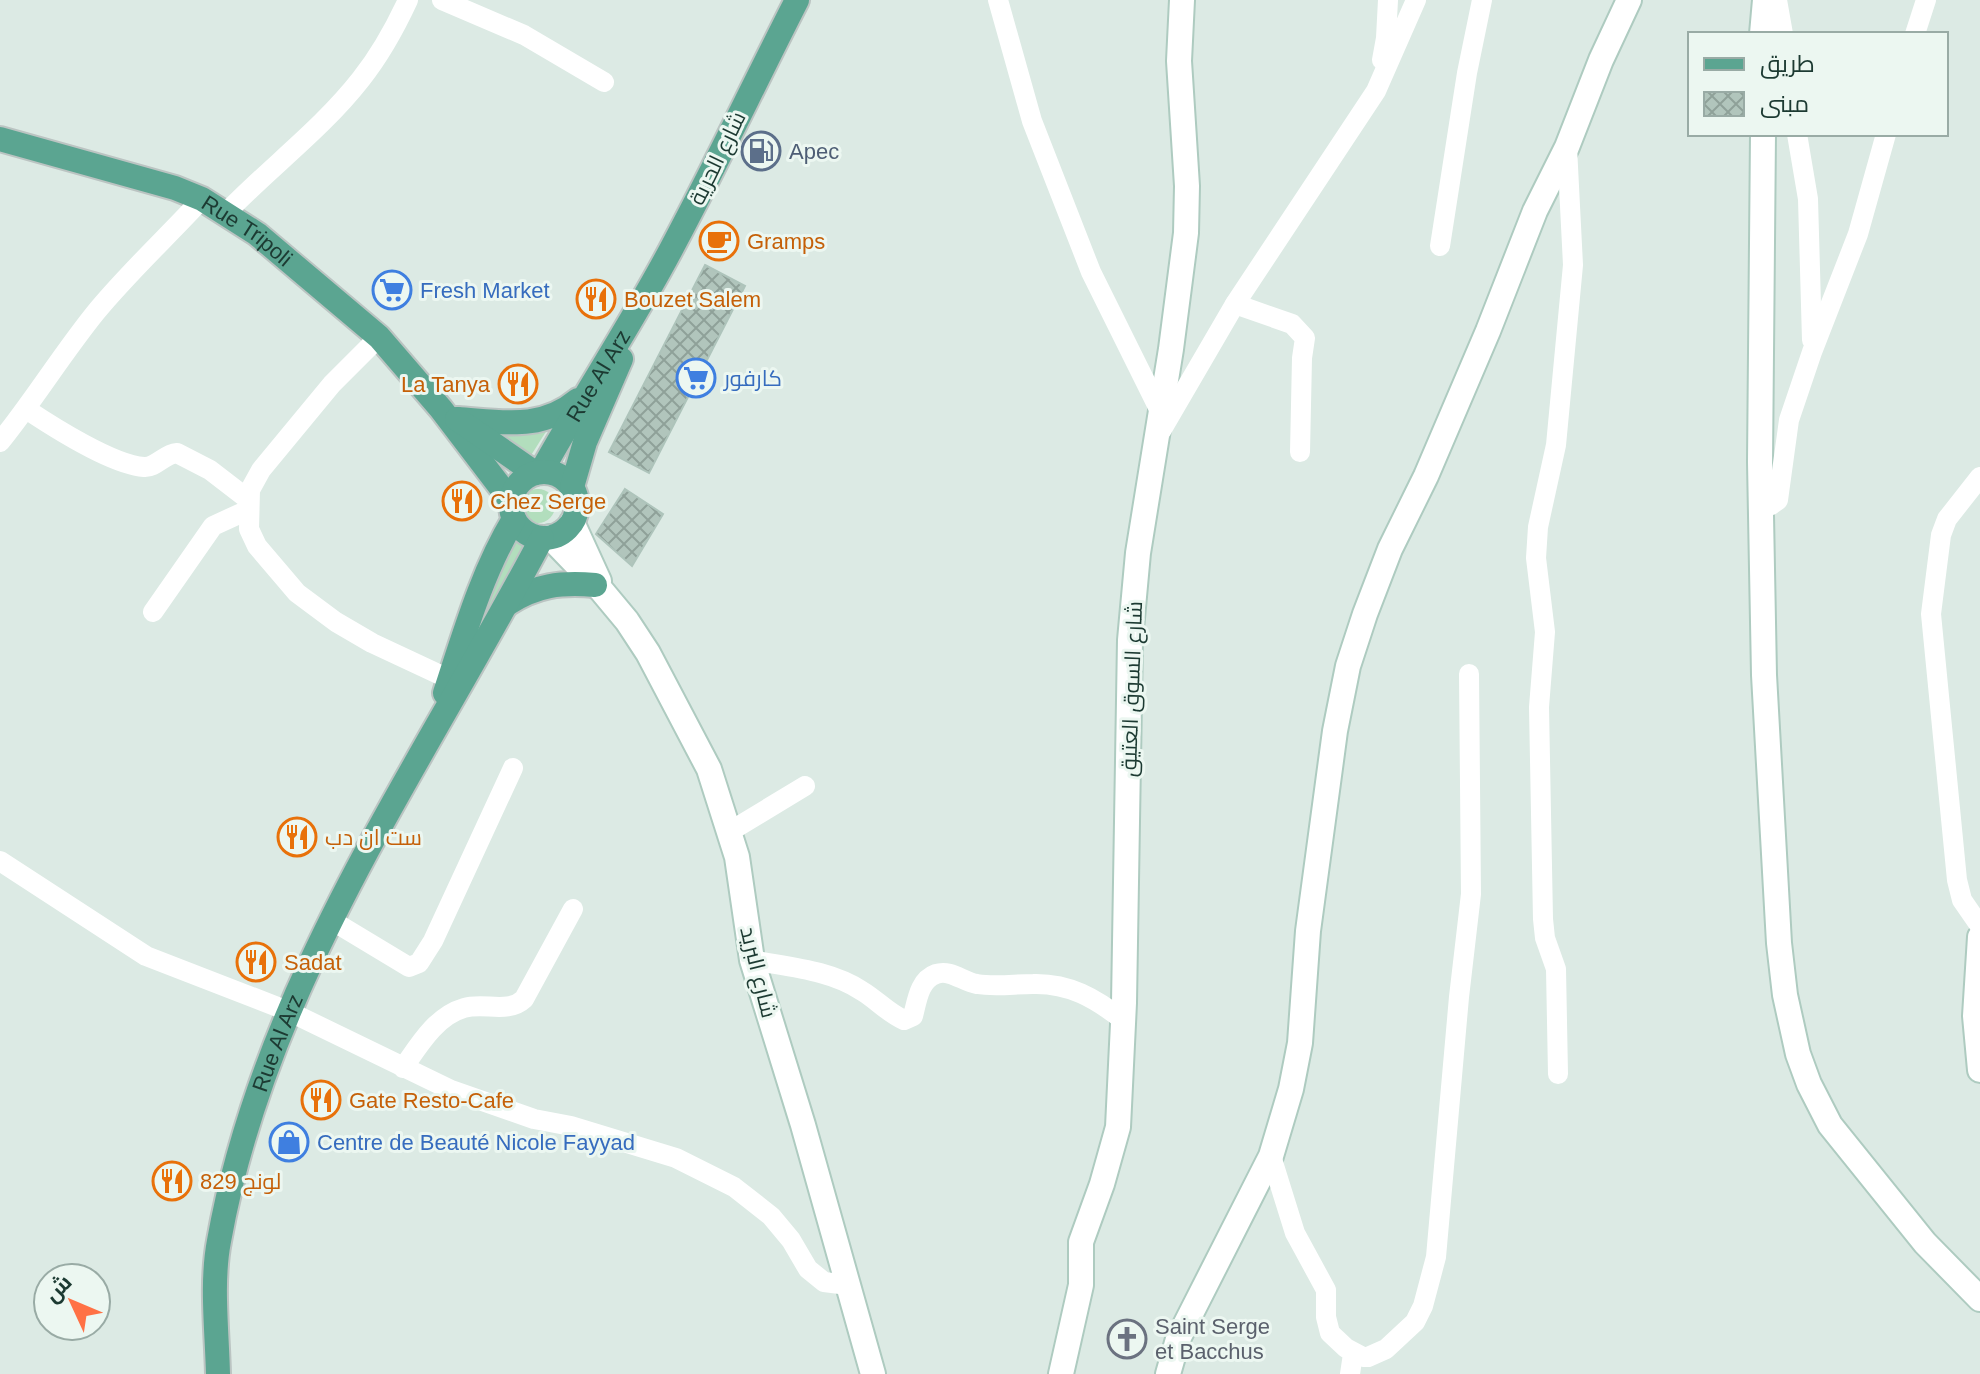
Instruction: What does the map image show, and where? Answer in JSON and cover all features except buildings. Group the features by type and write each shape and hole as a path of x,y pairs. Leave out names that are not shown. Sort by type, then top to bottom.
{"main road":[{"name":"شارع الحرية","path":"635,315 797,0"},
{"name":"Rue Tripoli","path":"0,139 112,169 202,199 257,234 379,337 449,414 513,510"},
{"name":"Rue Al Arz","path":"538,472 635,315"},
{"name":"Rue Al Arz","path":"572,487 585,442 624,350 635,315"},
{"path":"449,414 532,422 563,413 583,396"},
{"name":"Rue Tripoli","path":"449,414 538,472"},
{"path":"538,472 562,477 572,487 577,508 572,522 563,532 546,537 525,532 513,510 522,481 538,472"},
{"name":"Rue Al Arz","path":"428,741 472,613 513,510"},
{"name":"Rue Al Arz","path":"218,1374 218,1243 242,1142 288,1011 391,804 546,537"},
{"path":"507,604 534,588 570,583 598,588"}],"street":[{"path":"225,214 360,80 385,46 408,0"},
{"path":"442,0 524,35 604,82"},
{"path":"998,0 1032,121 1091,272 1160,411"},
{"name":"شارع السوق العتيق","path":"1061,1374 1081,1285 1081,1242 1118,1127 1130,640 1138,553 1186,233 1187,186 1179,61 1182,0"},
{"path":"1376,91 1386,38 1388,0"},
{"path":"1155,441 1235,304 1376,91 1416,0"},
{"path":"1440,246 1467,73 1482,0"},
{"path":"1168,1374 1178,1339 1271,1156 1291,1089 1300,1043 1308,931 1335,731 1348,666 1365,614 1390,549 1426,476 1488,331 1535,211 1567,147 1601,60 1629,0"},
{"path":"1762,32 1765,0"},
{"path":"1777,0 1783,32"},
{"path":"1916,32 1926,0"},
{"path":"1763,136 1764,675 1779,943 1785,995 1798,1054 1817,1102 1830,1125 1925,1243 1980,1299"},
{"path":"1797,136 1808,199 1812,352"},
{"path":"1762,504 1771,505 1778,500 1789,420 1858,234 1885,136"},
{"path":"1558,1074 1556,969 1545,938 1543,919 1539,707 1545,632 1536,558 1538,527 1556,445 1573,265 1567,147"},
{"path":"0,442 95,313 202,199"},
{"path":"1235,304 1292,324 1305,338 1300,452"},
{"path":"379,337 332,384 261,470 250,490 249,529 257,546 297,593 348,629 449,679"},
{"path":"26,409 60,431 124,462 151,466 163,456 177,453 210,470 248,505"},
{"path":"1980,477 1947,519 1937,552 1931,614 1957,880 1962,900 1980,926"},
{"path":"153,612 213,526 248,505"},
{"name":"شارع البريد","path":"572,522 596,571 598,588"},
{"name":"شارع البريد","path":"546,537 627,621 648,653 709,769 737,857 752,960 873,1374"},
{"path":"1271,1156 1295,1233 1326,1290 1326,1317 1330,1333 1352,1364 1386,1349 1415,1322 1431,1282 1436,1257 1471,894 1469,674"},
{"path":"331,920 409,967 419,963 433,941 513,768"},
{"path":"729,832 805,786"},
{"path":"0,861 146,956 288,1011 403,1068 487,1104 676,1158 734,1187 771,1216 791,1240 808,1269 824,1282 840,1284 847,1281"},
{"path":"403,1068 434,1027 449,1014 466,1007 518,1005 531,988 573,909"},
{"path":"1980,937 1975,1016 1980,1070"},
{"path":"752,960 846,982 904,1020 913,1016 928,978 941,973 977,984 1071,987 1123,1020"}],"green space":[{"path":"474,430 547,430 530,457"},
{"path":"538,489 550,494 555,506 550,518 538,523 526,518 521,506 526,494"},
{"path":"512,539 530,548 454,681"}],"place":[{"name":"Apec","path":"761,151"},
{"name":"Gramps","path":"719,241"},
{"name":"Fresh Market","path":"392,290"},
{"name":"Bouzet Salem","path":"596,299"},
{"name":"كارفور","path":"696,378"},
{"name":"La Tanya","path":"518,384"},
{"name":"Chez Serge","path":"462,501"},
{"name":"ست ان دب","path":"297,837"},
{"name":"Sadat","path":"256,962"},
{"name":"Gate Resto-Cafe","path":"321,1100"},
{"name":"Centre de Beauté Nicole Fayyad","path":"289,1142"},
{"name":"لونج 829","path":"172,1181"},
{"name":"Saint Serge et Bacchus","path":"1127,1339"}]}
